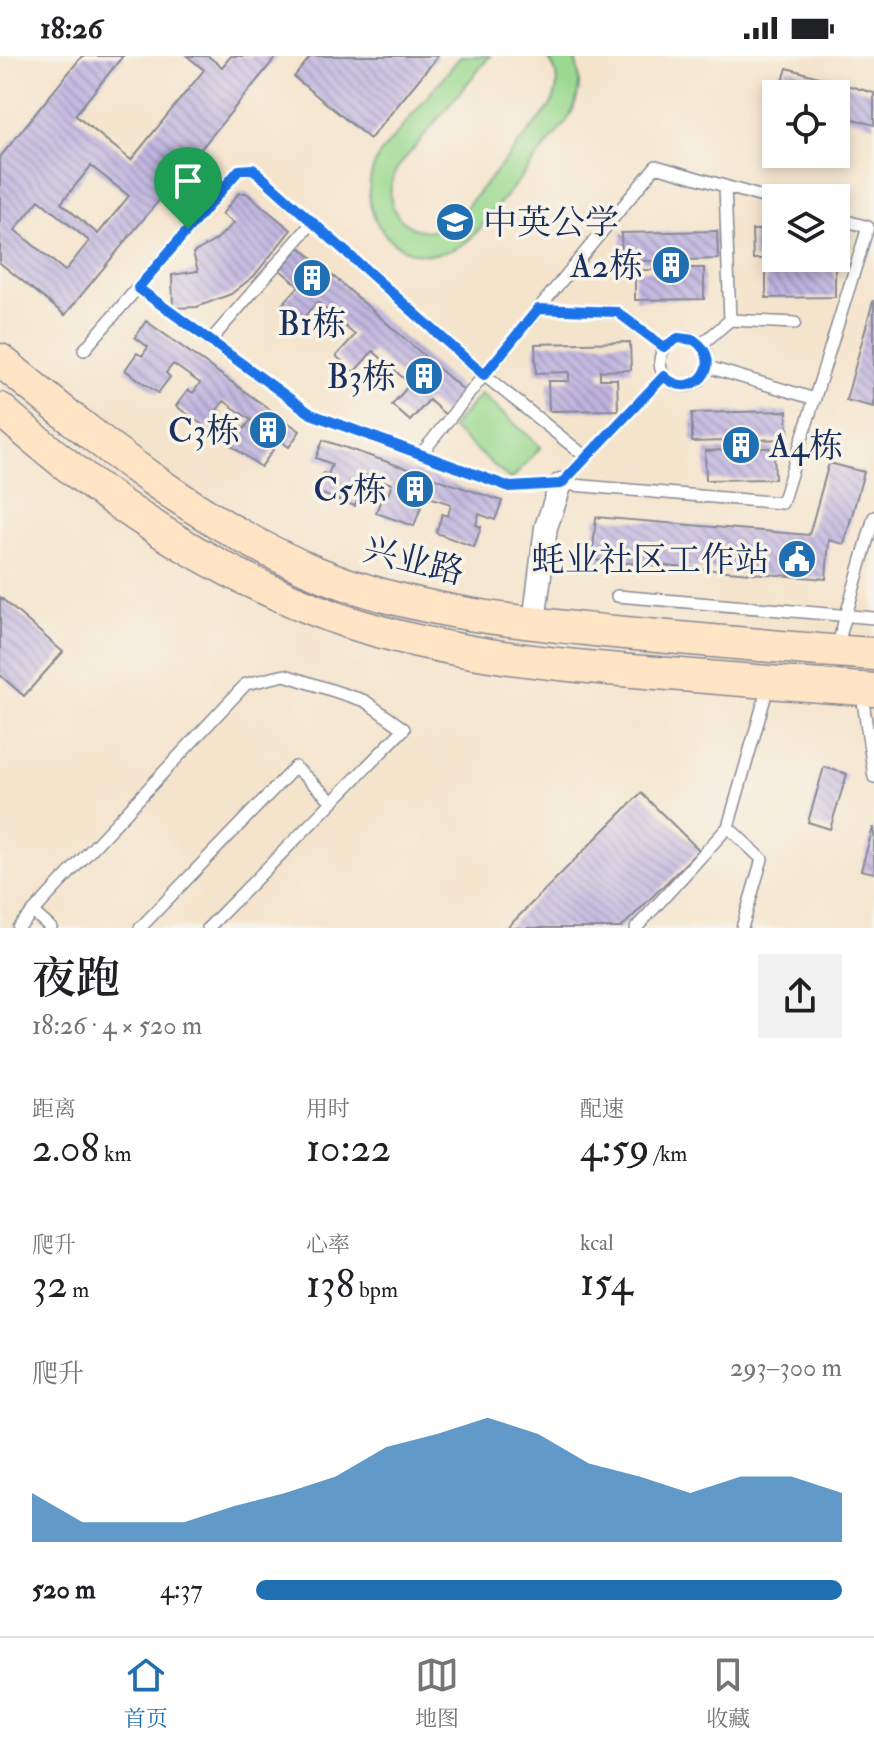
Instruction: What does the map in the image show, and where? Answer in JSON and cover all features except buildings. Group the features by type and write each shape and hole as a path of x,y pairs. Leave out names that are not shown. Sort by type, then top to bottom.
{"main road":[{"name":"兴业路","path":"0,360 96,438 260,546 318,573 376,593 480,616 534,623 874,654"},
{"path":"0,409 120,506 166,536 258,586 344,620 481,653 611,669 769,682 869,704"}],"street":[{"path":"534,623 546,527 561,484"}],"lane":[{"path":"422,453 656,166 762,197"},
{"path":"84,350 239,170 253,169 484,375 586,457"},
{"path":"725,186 730,320"},
{"path":"138,288 311,414 510,487 561,484 782,503 868,227 850,222"},
{"path":"211,340 312,223"},
{"path":"538,309 617,312 664,347"},
{"path":"701,345 730,320 795,323"},
{"path":"686,337 701,345 708,359 704,375 692,384 677,385 664,376 660,361 664,347 670,341 686,337"},
{"path":"708,367 815,399"},
{"path":"561,484 664,376"},
{"path":"836,651 874,517"},
{"path":"617,596 874,618"},
{"path":"18,928 246,684 285,675 365,701 404,729 208,928"},
{"path":"636,928 728,827 769,682"},
{"path":"869,704 874,777"},
{"path":"140,928 295,767 332,801"},
{"path":"728,827 762,859 742,928"},
{"path":"33,912 51,928"}],"green space":[{"path":"461,56 490,56 398,167 392,182 394,209 411,227 437,230 452,224 549,108 557,81 554,68 546,56 573,56 579,81 577,97 567,121 474,235 463,244 441,253 420,254 401,247 386,235 375,218 369,198 371,176 380,154"},
{"path":"481,394 541,447 511,480 451,428"}],"place":[{"name":"中英公学","path":"455,222"},
{"name":"A2栋","path":"671,265"},
{"name":"B1栋","path":"312,278"},
{"name":"B3栋","path":"424,376"},
{"name":"C3栋","path":"268,430"},
{"name":"A4栋","path":"741,445"},
{"name":"C5栋","path":"415,489"},
{"name":"蚝业社区工作站","path":"797,559"}],"route":[{"path":"253,169 484,375 538,309 617,312 664,347 678,338 694,340 706,351 708,367 704,375 692,384 677,385 664,376 561,484 510,487 311,414 138,288 188,229 239,170 253,169"}]}
